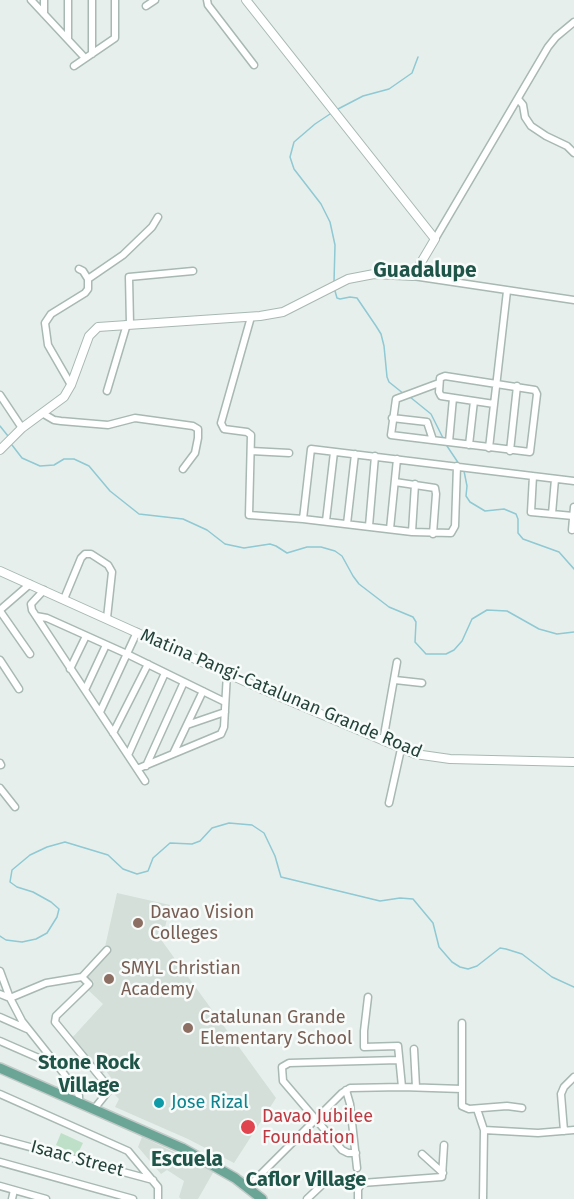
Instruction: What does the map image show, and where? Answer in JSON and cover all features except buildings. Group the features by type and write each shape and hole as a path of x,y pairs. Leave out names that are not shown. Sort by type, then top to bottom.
{"main road":[{"path":"0,1068 182,1148 248,1186 262,1199"}],"street":[{"path":"31,0 85,58"},
{"path":"44,0 44,14"},
{"path":"68,0 68,40"},
{"path":"92,0 92,54"},
{"path":"74,66 115,38 115,0"},
{"path":"146,6 155,0"},
{"path":"207,0 208,5 254,65"},
{"path":"246,0 435,239"},
{"path":"413,276 548,47 574,22"},
{"path":"518,99 523,105 526,121 531,126 567,146 574,153"},
{"path":"88,279 123,255 152,227 158,217"},
{"path":"71,385 48,345 45,323 51,314 85,293 89,286 88,279 79,268"},
{"path":"107,391 128,324 129,277 193,271"},
{"path":"0,450 22,428 64,397 71,385 89,336 94,329 103,326 251,317 283,312 348,279 374,274 413,276 574,300"},
{"path":"489,448 507,291"},
{"path":"251,317 221,423 224,429 250,433 249,515 326,521 434,534 451,533 455,529 457,465"},
{"path":"439,383 398,398 394,403 392,418 391,433 393,436 530,452 536,392 534,389 440,377 439,396 494,404"},
{"path":"510,451 517,386"},
{"path":"0,395 22,428"},
{"path":"449,442 453,398"},
{"path":"469,445 474,401"},
{"path":"42,413 61,421 108,425 135,418 193,426 198,429 195,453 183,469"},
{"path":"392,418 427,422 433,440"},
{"path":"303,519 311,449 457,465 574,482"},
{"path":"251,451 289,453"},
{"path":"326,521 334,452"},
{"path":"347,524 355,454"},
{"path":"369,526 375,456"},
{"path":"390,529 398,459"},
{"path":"533,476 531,512 573,516"},
{"path":"552,514 555,479"},
{"path":"395,482 433,487 436,491 434,534"},
{"path":"412,532 415,484"},
{"path":"572,530 574,507"},
{"path":"64,599 81,558 85,554 91,554 108,565 112,572 107,618"},
{"name":"Matina Pangi-Catalunan Grande Road","path":"0,571 415,754 438,758 574,762"},
{"path":"30,584 0,611 30,654"},
{"path":"44,590 32,604 32,610 145,781"},
{"path":"36,616 46,618 127,654 225,702"},
{"path":"99,712 137,632"},
{"path":"70,669 86,636"},
{"path":"85,690 106,645"},
{"path":"0,660 19,689"},
{"path":"383,741 397,662"},
{"path":"113,734 147,664"},
{"path":"128,755 165,673"},
{"path":"137,769 222,732 227,673"},
{"path":"395,680 422,683"},
{"path":"146,766 184,682"},
{"path":"173,754 203,691"},
{"path":"187,725 225,712"},
{"path":"389,803 401,749"},
{"path":"0,788 15,807"},
{"path":"10,999 46,983 82,977 107,950"},
{"path":"0,971 10,999 28,1029 78,1093 79,1103"},
{"path":"82,977 89,984 56,1016 55,1022 110,1089 94,1109"},
{"path":"0,994 10,999"},
{"path":"368,997 364,1047 398,1046 402,1087"},
{"path":"0,1017 28,1029"},
{"path":"462,1023 463,1107 522,1108"},
{"path":"0,1041 58,1066"},
{"path":"414,1049 416,1087"},
{"path":"356,1153 342,1150 283,1082 281,1072 283,1065 399,1060"},
{"path":"564,1131 561,1094 564,1087 574,1077"},
{"path":"248,1186 346,1090 355,1087 462,1089"},
{"path":"346,1090 350,1104 357,1168"},
{"path":"0,1094 125,1149 153,1180 159,1190 158,1199"},
{"path":"477,1109 484,1130 483,1199"},
{"path":"484,1130 530,1133 574,1130"},
{"name":"Isaac Street","path":"0,1139 153,1180"},
{"path":"358,1199 359,1186 362,1183 442,1177 444,1145"},
{"path":"422,1154 443,1173"},
{"path":"0,1162 133,1199"},
{"path":"307,1199 325,1182"},
{"path":"0,1186 46,1199"},
{"path":"12,1199 14,1190"}],"shaded area":[{"path":"117,893 170,905 162,941 276,1098 234,1163 188,1139 115,1107 119,1099 112,1092 115,1083 106,1071 102,1074 71,1039 103,1004 87,989 94,982 87,976 110,952 105,947"},
{"path":"142,1137 214,1171 198,1199 179,1197 184,1181 167,1170 161,1174 138,1147"}],"green space":[{"path":"61,1133 83,1143 77,1155 56,1145"}],"waterway":[{"path":"338,109 363,96 389,89 412,73 418,57"},
{"path":"330,114 294,142 290,157 294,169 321,204 330,222 335,245 334,282"},
{"path":"335,291 337,298 340,299 357,298 376,326 384,346 389,382 404,394"},
{"path":"410,397 431,414 443,438"},
{"path":"0,426 8,436"},
{"path":"12,445 22,458 40,466 54,465 64,459 74,459 89,466 110,491 139,514 183,519 207,530 225,544 244,548 270,544 287,553 307,547 321,547 335,551 342,556 359,584 389,607 413,617 416,622 415,642 426,654 446,654 454,650 462,641 472,619 487,610 507,611 539,629 557,634 574,632"},
{"path":"447,446 459,464"},
{"path":"464,471 466,496 470,502 485,511 504,509 516,514 518,533 523,539 559,552 574,569"},
{"path":"0,936 6,940 22,942 36,939 47,933 57,917 59,909 51,902 10,882 12,870 30,855 47,847 65,842 108,855 123,869 137,874 148,871 153,858 170,843 192,844 200,841 212,828 229,823 252,825 264,833 275,856 281,877 380,901 413,899 433,923 439,947 452,962 460,967 468,969 477,966 500,948 506,949 522,954 552,977 574,987"}],"place":[{"name":"Davao Vision Colleges","path":"138,923"},
{"name":"SMYL Christian Academy","path":"109,979"},
{"name":"Catalunan Grande Elementary School","path":"188,1028"},
{"name":"Jose Rizal","path":"159,1103"},
{"name":"Davao Jubilee Foundation","path":"248,1127"}],"district":[{"name":"Guadalupe","path":"425,271"},
{"name":"Stone Rock Village","path":"89,1074"},
{"name":"Escuela","path":"187,1160"},
{"name":"Caflor Village","path":"306,1180"}]}
